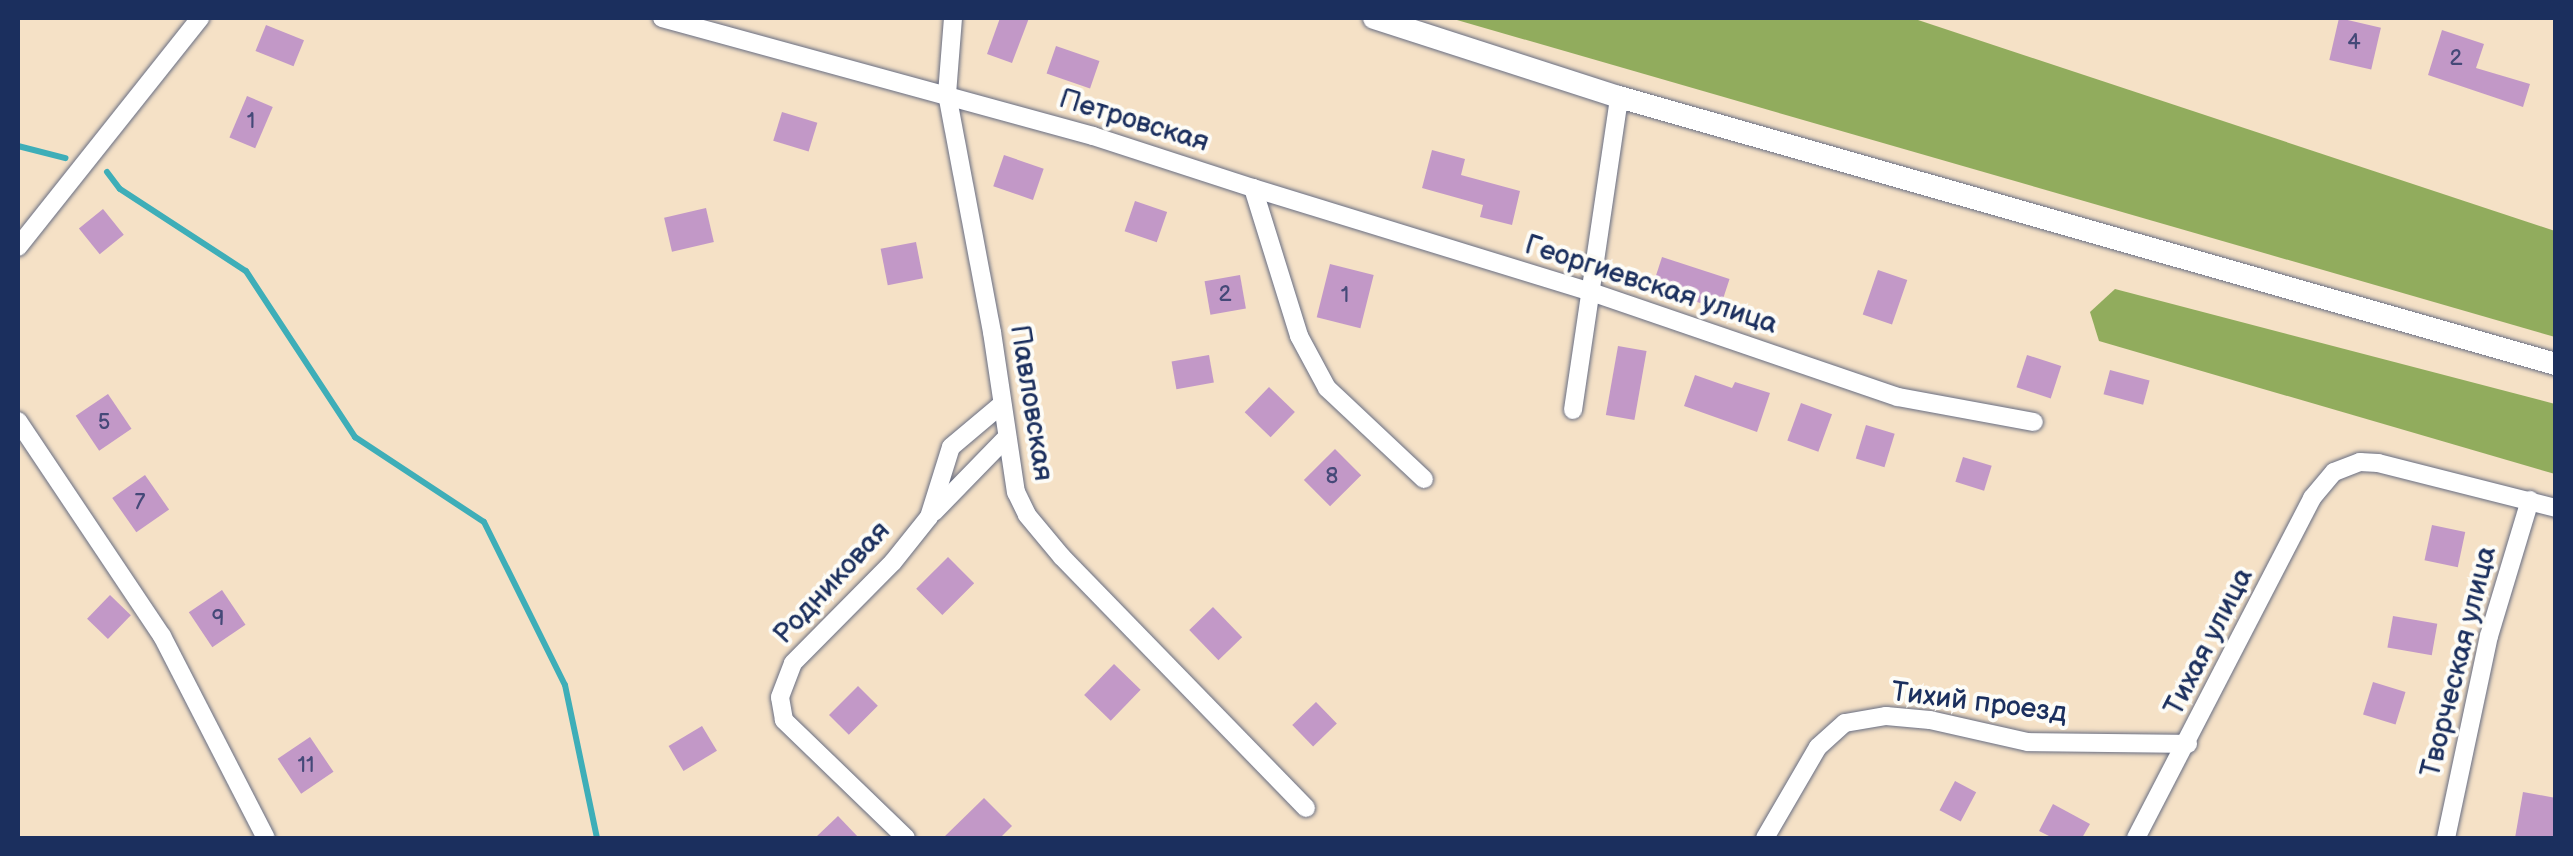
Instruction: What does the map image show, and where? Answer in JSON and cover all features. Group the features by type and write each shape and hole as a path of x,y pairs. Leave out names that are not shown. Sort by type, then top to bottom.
{"street":[{"path":"18,246 200,18"},
{"name":"Петровская","path":"662,18 947,94 1254,188"},
{"name":"Павловская","path":"952,18 947,94 1016,492 1027,515 1062,557 1306,808"},
{"path":"1374,18 1619,97 2556,364"},
{"path":"1573,410 1619,97"},
{"path":"1254,188 1299,336 1327,388 1424,480"},
{"name":"Георгиевская улица","path":"1254,188 1591,292 1898,397 2034,422"},
{"name":"Родниковая","path":"906,838 784,720 780,697 793,662 893,562 928,517 950,446 1002,404"},
{"path":"18,421 162,636 266,838"},
{"path":"928,517 1006,436"},
{"name":"Тихая улица","path":"2136,838 2312,498 2334,472 2360,462 2378,463 2530,500"},
{"path":"2530,500 2556,508"},
{"name":"Творческая улица","path":"2446,838 2489,636 2530,500"},
{"name":"Тихий проезд","path":"1765,838 1818,747 1845,722 1886,716 1930,720 2028,742 2188,744"}],"green space":[{"path":"1450,18 1912,18 2555,231 2555,337"},
{"path":"2115,289 2555,404 2555,474 2099,341 2090,312"}],"building":[{"path":"1000,18 1029,18 1012,63 987,54"},
{"path":"2339,18 2381,28 2371,70 2329,60"},
{"path":"266,25 304,40 294,66 256,51"},
{"path":"2442,30 2484,44 2476,68 2530,84 2523,107 2428,75"},
{"path":"1056,46 1099,61 1090,88 1047,73"},
{"path":"247,96 273,107 255,148 229,137"},
{"path":"782,112 817,123 809,152 773,141"},
{"path":"1432,150 1465,159 1461,175 1520,191 1512,225 1480,217 1483,205 1422,188"},
{"path":"1004,155 1044,169 1033,200 993,186"},
{"path":"1135,201 1167,212 1157,242 1125,231"},
{"path":"706,208 714,242 672,252 664,218"},
{"path":"103,209 124,235 100,254 79,229"},
{"path":"916,242 923,278 888,285 881,249"},
{"path":"1662,257 1730,279 1720,309 1652,287"},
{"path":"1330,264 1374,275 1360,328 1317,317"},
{"path":"1878,270 1907,280 1892,325 1863,314"},
{"path":"1240,275 1246,308 1210,315 1205,281"},
{"path":"1618,346 1647,351 1634,420 1606,415"},
{"path":"1209,355 1214,383 1176,389 1172,362"},
{"path":"2027,355 2061,366 2051,398 2016,387"},
{"path":"2110,370 2150,381 2143,405 2104,394"},
{"path":"1695,375 1732,388 1735,382 1770,393 1757,432 1684,406"},
{"path":"1269,387 1295,412 1271,437 1245,412"},
{"path":"108,394 131,429 99,451 76,416"},
{"path":"1801,403 1832,414 1818,452 1787,441"},
{"path":"1866,425 1895,434 1884,467 1856,458"},
{"path":"1335,449 1361,475 1330,506 1304,480"},
{"path":"1963,457 1992,466 1984,491 1955,482"},
{"path":"145,475 169,509 136,532 112,498"},
{"path":"2432,525 2465,532 2458,567 2425,560"},
{"path":"948,557 974,583 942,615 916,589"},
{"path":"222,590 245,625 212,647 189,612"},
{"path":"110,595 131,615 108,639 87,619"},
{"path":"1213,607 1242,637 1218,660 1189,630"},
{"path":"2393,616 2437,624 2432,655 2387,648"},
{"path":"1114,664 1141,690 1111,721 1084,695"},
{"path":"2373,682 2406,692 2396,724 2363,715"},
{"path":"858,686 878,706 849,735 829,715"},
{"path":"1316,702 1337,724 1313,747 1292,725"},
{"path":"702,726 717,751 684,771 669,746"},
{"path":"310,737 333,772 301,794 278,759"},
{"path":"1955,781 1976,792 1961,821 1940,810"},
{"path":"2523,792 2556,798 2556,838 2515,838"},
{"path":"984,798 1012,826 1000,838 943,838"},
{"path":"2053,804 2090,824 2082,838 2053,838 2039,831"},
{"path":"838,816 859,838 815,838"}],"waterway":[{"path":"18,146 65,158"},
{"path":"107,172 120,189 246,271 355,437 484,522 565,685 597,838"}]}
